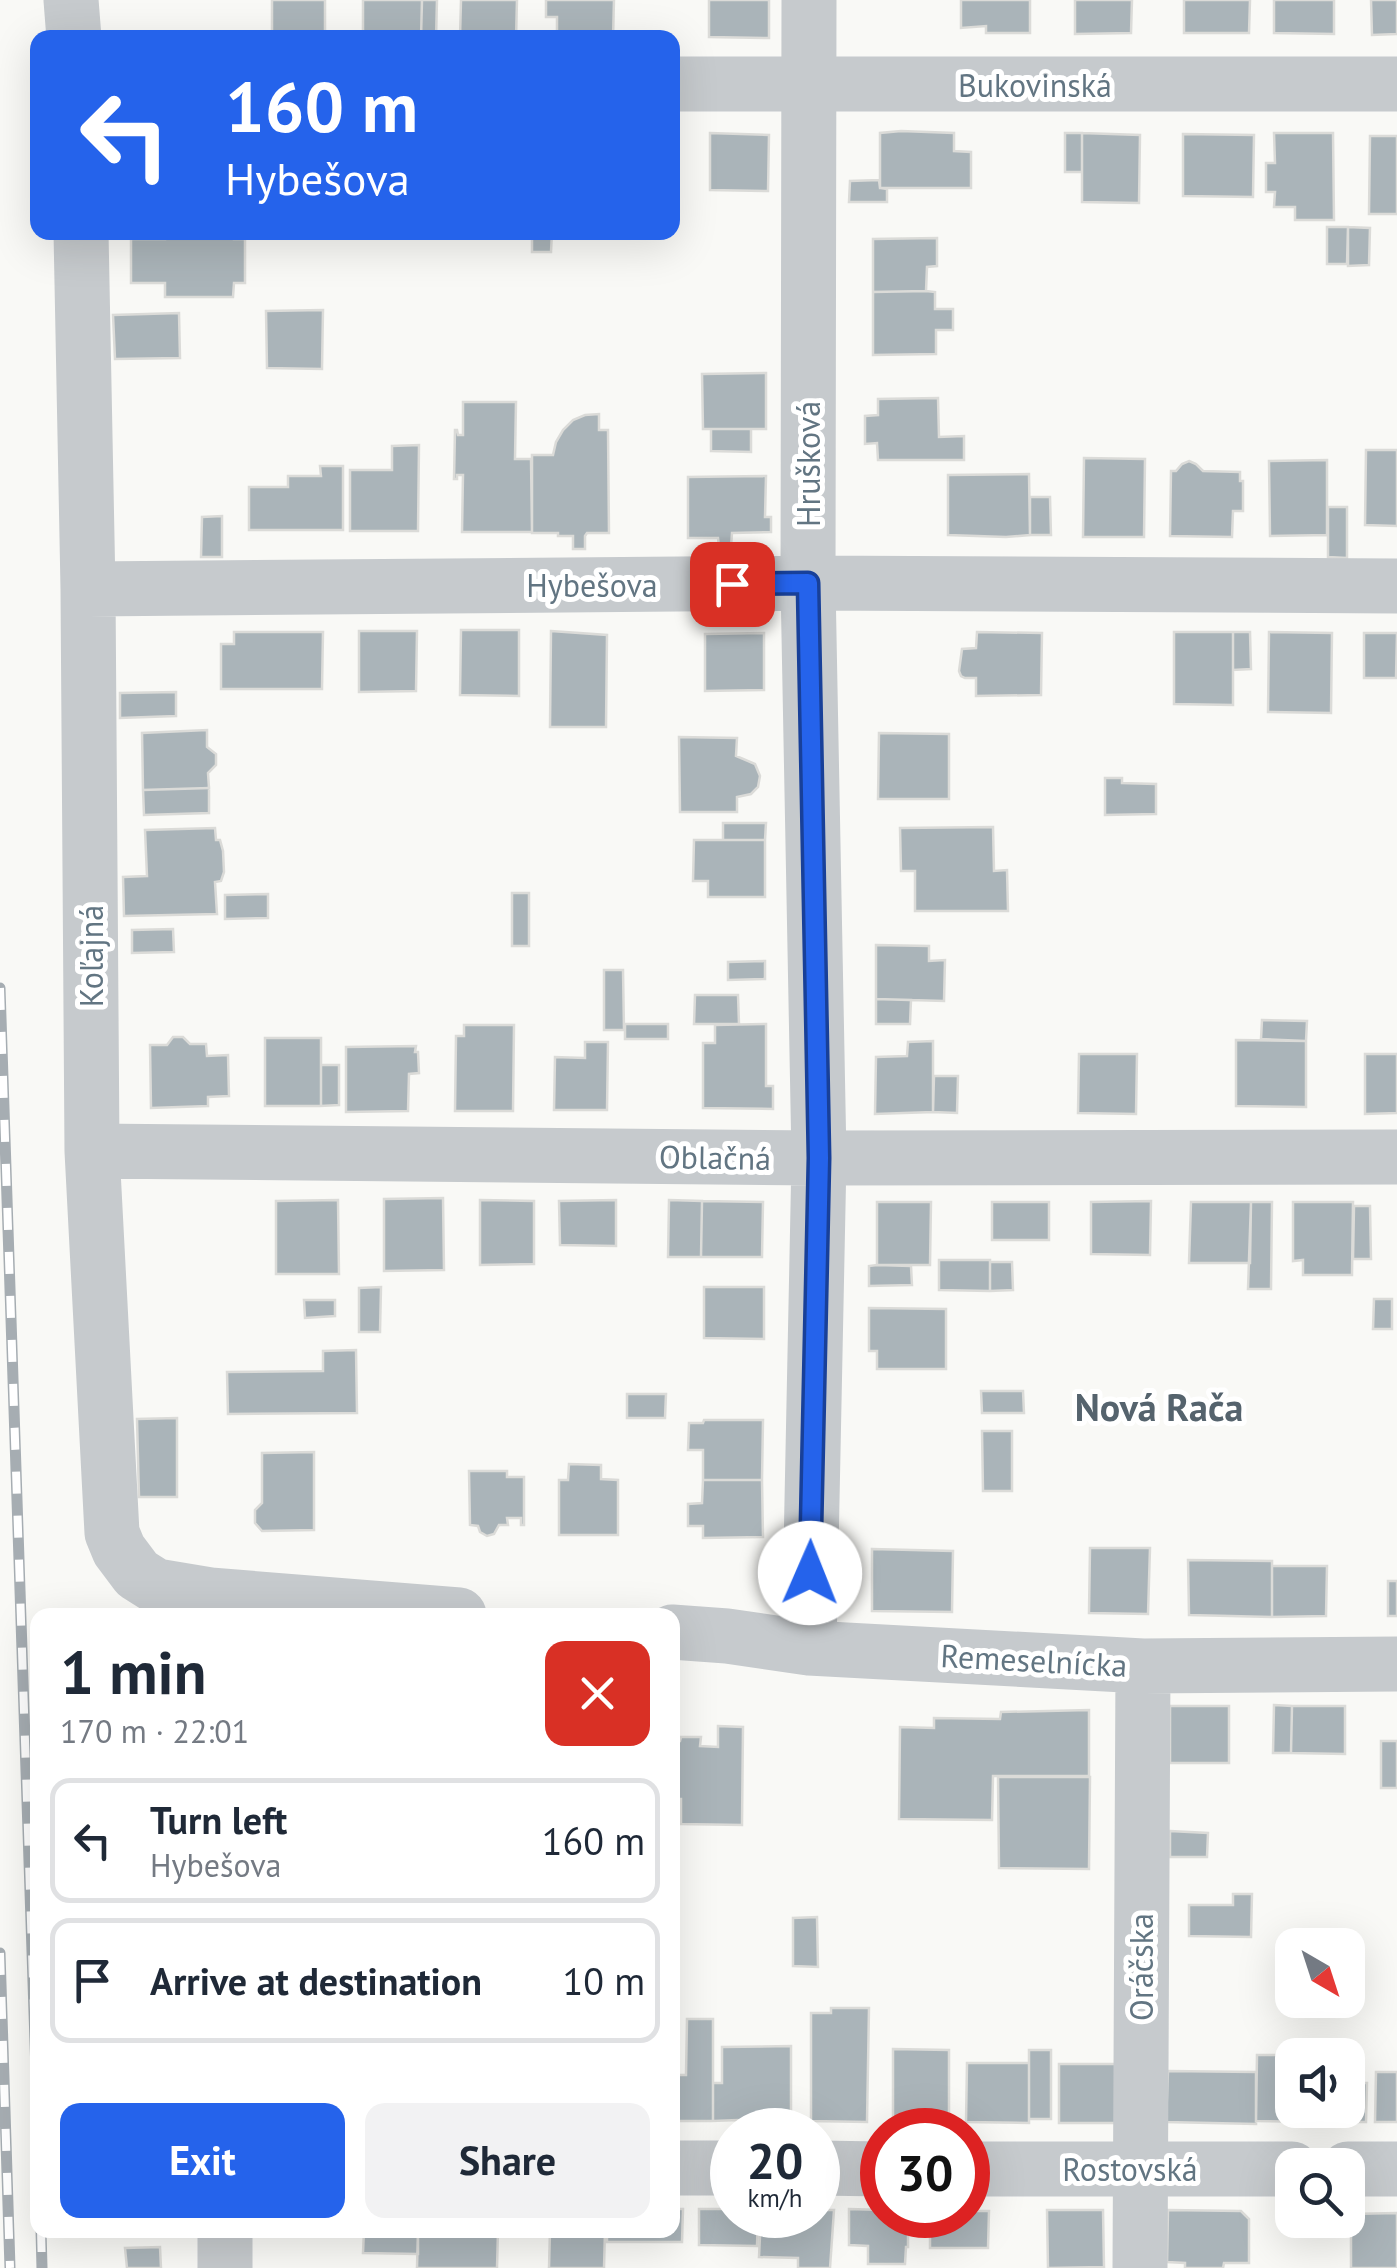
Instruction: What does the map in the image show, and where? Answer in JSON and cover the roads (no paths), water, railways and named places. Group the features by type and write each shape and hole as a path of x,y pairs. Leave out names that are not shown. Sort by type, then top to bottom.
{"street":[{"path":"71,0 73,30"},
{"name":"Hrušková","path":"808,1648 819,1158 808,583 809,0"},
{"name":"Bukovinská","path":"680,84 1397,84"},
{"name":"Koľajná","path":"81,240 92,1151 112,1532 126,1561 146,1582 210,1605"},
{"name":"Hybešova","path":"88,589 808,583 1397,586"},
{"name":"Oblačná","path":"92,1151 819,1158 1397,1157"},
{"path":"210,1605 285,1608"},
{"name":"Remeselnícka","path":"680,1633 808,1648 1142,1666 1397,1664"},
{"name":"Oráčska","path":"1140,2268 1142,1666"},
{"path":"680,2168 710,2168"},
{"name":"Rostovská","path":"990,2169 1275,2170"},
{"path":"1365,2170 1397,2170"},
{"path":"224,2238 225,2268"}],"railway":[{"path":"0,988 30,1891"},
{"path":"0,1953 10,2268"},
{"path":"41,2238 42,2268"}],"district":[{"name":"Nová Rača","path":"1159,1406"}]}
